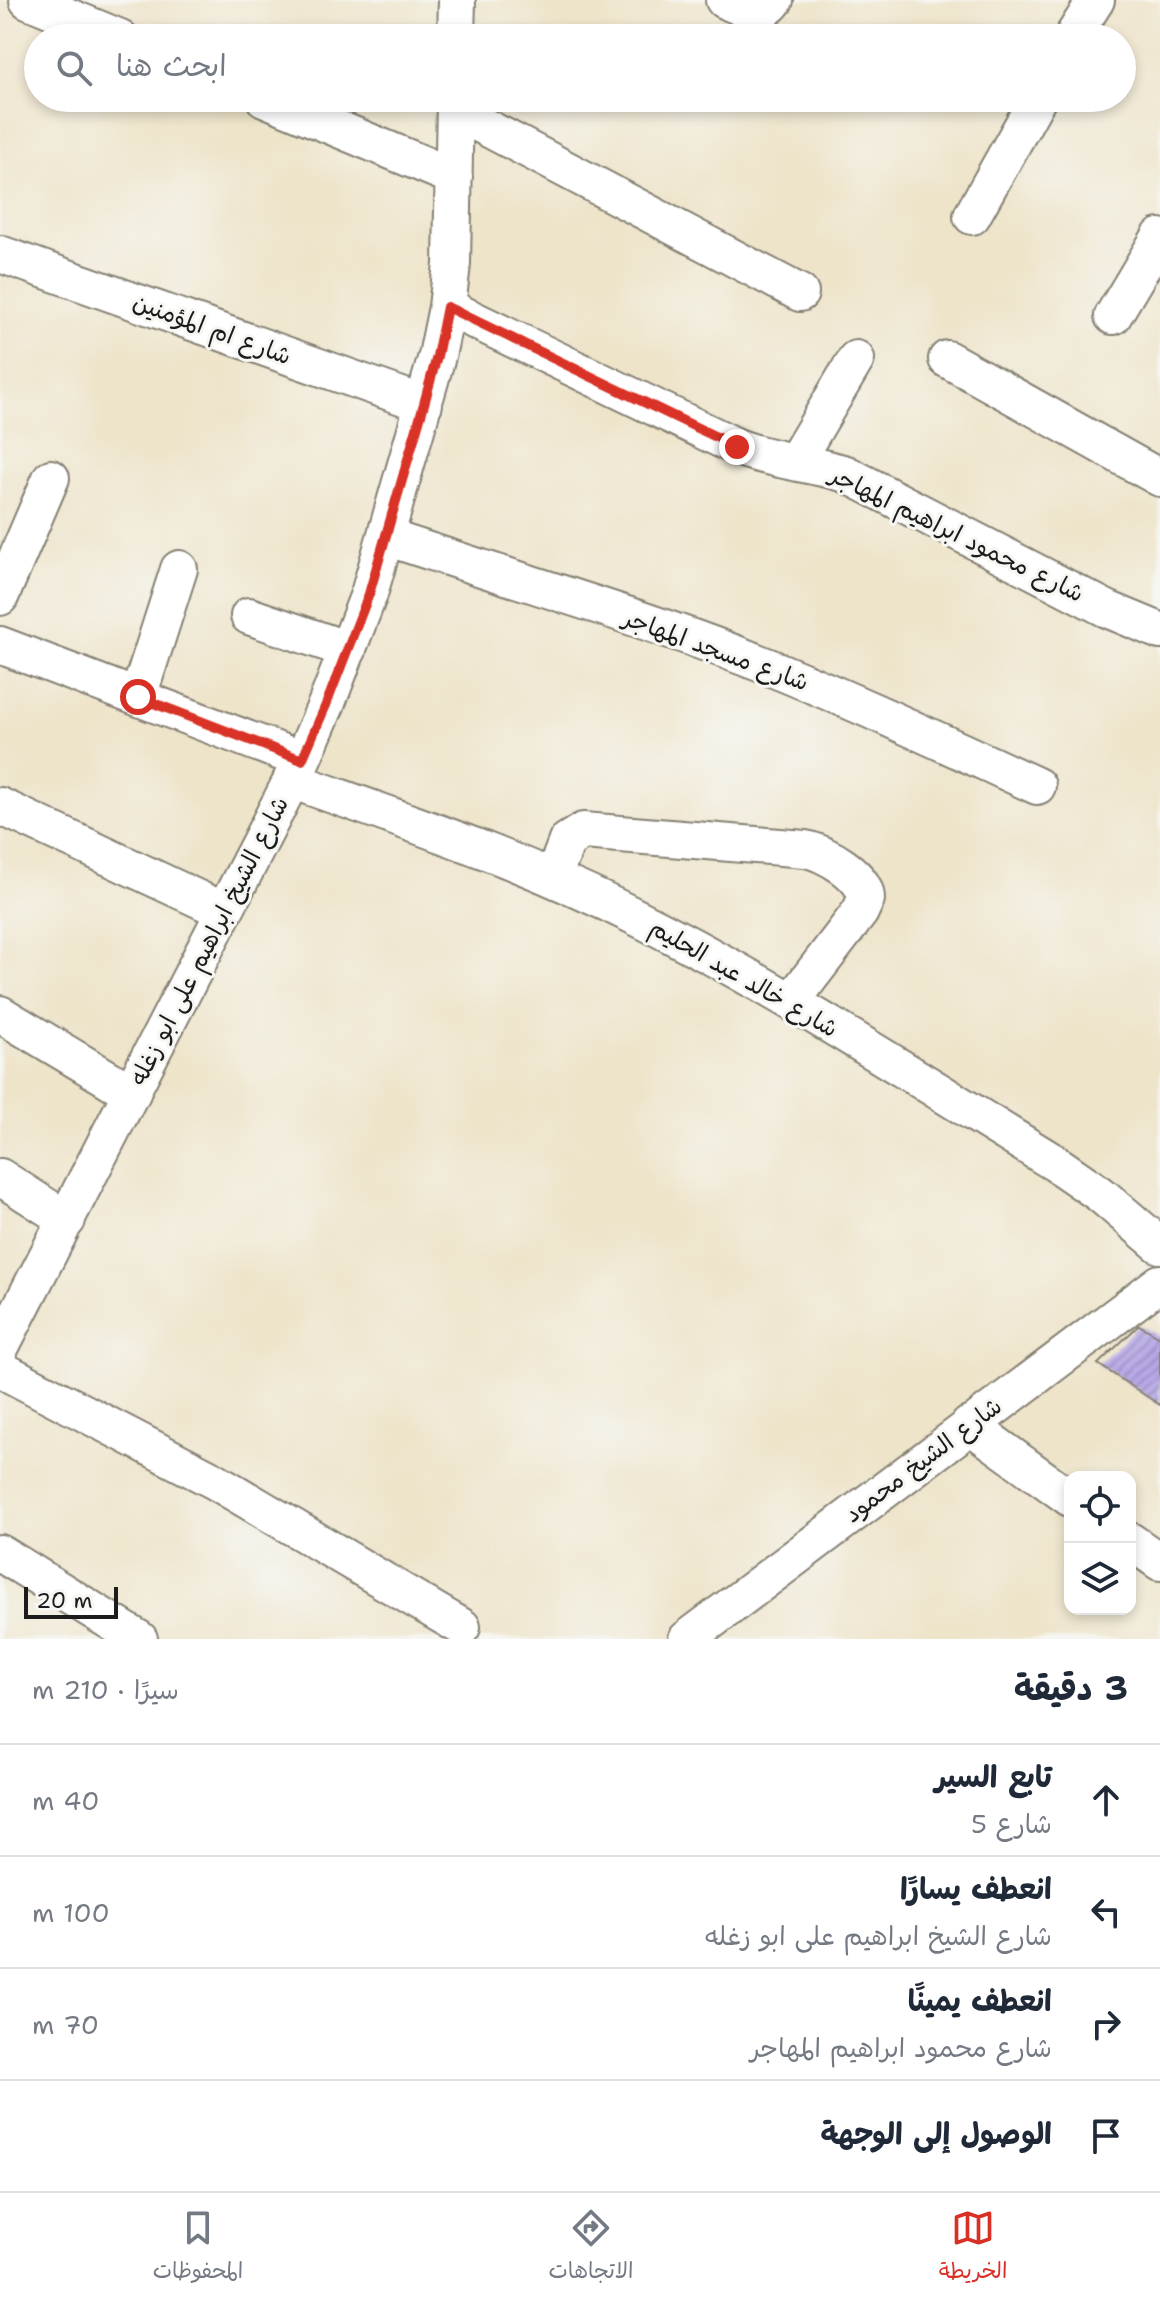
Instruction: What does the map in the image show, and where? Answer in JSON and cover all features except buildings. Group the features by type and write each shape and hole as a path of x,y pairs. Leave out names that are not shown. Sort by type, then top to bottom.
{"street":[{"path":"28,0 86,24"},
{"path":"456,24 457,0"},
{"path":"724,0 758,12 765,10 775,0"},
{"path":"1081,24 1096,0"},
{"path":"298,112 454,177"},
{"name":"شارع الشيخ ابراهيم على ابو زغله","path":"0,1348 296,770 348,650 386,537 437,356 447,307 452,264 455,112"},
{"path":"468,112 800,293"},
{"path":"972,216 1030,112"},
{"path":"1113,316 1160,237"},
{"name":"شارع ام المؤمنين","path":"0,254 424,404"},
{"name":"شارع محمود ابراهيم المهاجر","path":"447,307 737,447 777,460 822,466 846,474 1107,609 1160,631"},
{"path":"795,462 856,359"},
{"path":"947,359 1160,478"},
{"path":"0,597 51,478"},
{"name":"شارع مسجد المهاجر","path":"386,537 752,660 1037,786"},
{"path":"138,697 179,569"},
{"path":"249,616 348,650"},
{"name":"شارع خالد عبد الحليم","path":"0,645 138,697 296,770 553,878 687,943 791,1002 1055,1163 1100,1194 1160,1245"},
{"path":"0,806 224,911"},
{"path":"553,878 567,841 583,831 805,849 827,856 863,885 866,899 860,912 791,1002"},
{"path":"0,1014 132,1093"},
{"path":"0,1177 67,1220"},
{"name":"شارع الشيخ محمود","path":"687,1639 1160,1283"},
{"path":"0,1369 215,1481 462,1627"},
{"path":"969,1425 1064,1494"},
{"path":"1133,1543 1160,1562"},
{"path":"0,1553 139,1639"}],"route":[{"path":"138,697 302,760 369,594 424,404 447,307 737,447"}]}
